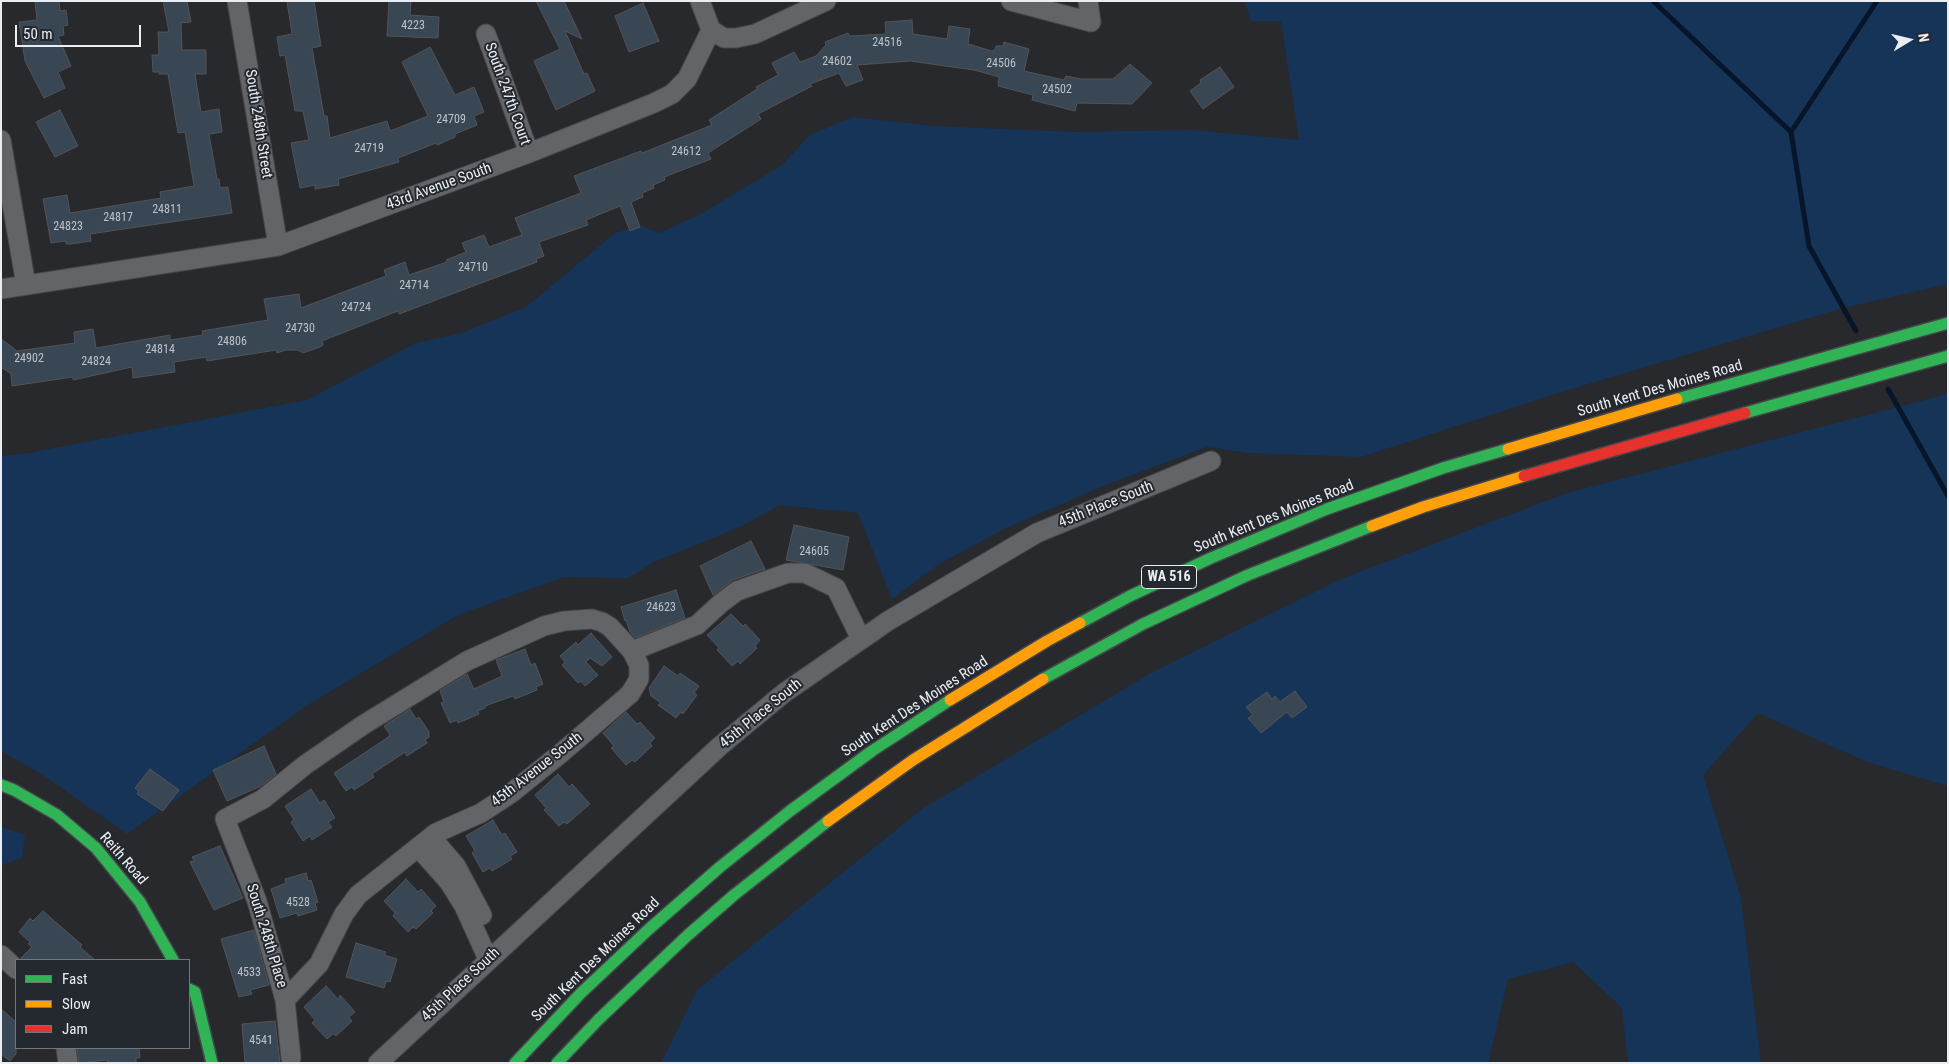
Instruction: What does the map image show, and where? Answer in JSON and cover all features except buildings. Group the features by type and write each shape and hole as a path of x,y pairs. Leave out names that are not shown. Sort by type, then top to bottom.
{"main road":[{"name":"South Kent Des Moines Road","path":"514,1063 580,994 649,929 720,867 790,811 872,751 970,687 1047,641 1130,596 1211,558 1327,509 1443,468 1711,389 1948,323"},
{"name":"WA 516","path":"557,1063 688,935 734,895 825,823 913,760 985,714 1061,668 1144,624 1248,574 1332,540 1423,508 1502,482 1948,356"},
{"name":"Reith Road","path":"1,785 14,790 57,815 96,848 140,902 172,959"},
{"path":"190,990 195,992 212,1063"}],"street":[{"name":"South 248th Street","path":"237,1 278,246"},
{"path":"700,1 711,30 724,38 736,38 755,34 826,1"},
{"path":"1011,1 1091,22 1088,1"},
{"name":"43rd Avenue South","path":"1,289 278,246 529,153 654,103 672,94 687,78 711,30"},
{"name":"South 247th Court","path":"486,34 529,153"},
{"path":"1,140 26,285"},
{"name":"45th Place South","path":"378,1063 746,724 784,693 861,639 943,587 1037,533 1211,462"},
{"path":"632,651 697,625 737,591 788,573 805,573 836,588 861,639"},
{"name":"45th Avenue South","path":"225,819 263,799 305,765 363,724 467,661 544,626 570,620 597,620 610,627 632,651 639,665 640,674 634,689 620,704 510,794 481,813 446,828 425,842 358,895 344,914 319,964 286,1000"},
{"name":"South 248th Place","path":"225,819 257,901 286,1000 291,1058"},
{"path":"425,842 456,866 466,883 494,955"},
{"path":"1,955 15,968"},
{"path":"66,1049 68,1063"}],"shaded area":[{"path":"1244,1 1948,1 1948,284 1843,308 1558,393 1361,457 1247,453 1207,447 1103,486 1004,529 939,564 892,599 858,513 780,505 742,526 654,562 628,578 564,577 458,615 306,706 127,834 43,775 1,751 1,456 28,453 307,400 416,343 462,333 526,307 615,233 641,226 659,233 701,214 782,165 810,135 853,117 935,126 1075,132 1191,130 1299,140 1281,21 1251,21"},
{"path":"1948,394 1948,786 1867,762 1758,713 1703,775 1741,898 1761,1063 1628,1063 1622,1008 1573,962 1508,979 1488,1063 661,1063 697,990 922,809 1151,673 1341,579 1567,493"},
{"path":"1,827 25,835 22,858 2,865"}],"waterway":[{"path":"1653,1 1791,132 1809,246 1856,331"},
{"path":"1791,132 1877,1"},
{"path":"1888,389 1948,496"}],"traffic: fast":[{"path":"1677,399 1948,323"},
{"path":"1745,413 1948,356"},
{"path":"1080,623 1130,596 1211,558 1327,509 1443,468 1508,449"},
{"path":"1043,679 1143,624 1248,575 1372,526"},
{"path":"515,1063 581,993 649,929 720,867 790,811 872,751 950,700"},
{"path":"1,785 14,790 57,815 96,848 140,902 172,959"},
{"path":"557,1063 599,1019 688,935 734,895 828,821"},
{"path":"190,990 195,992 212,1063"}],"traffic: slow":[{"path":"1508,449 1677,399"},
{"path":"1372,526 1423,507 1524,476"},
{"path":"950,700 1080,623"},
{"path":"828,821 913,760 1043,679"}],"traffic: jam":[{"path":"1524,476 1745,413"}]}
